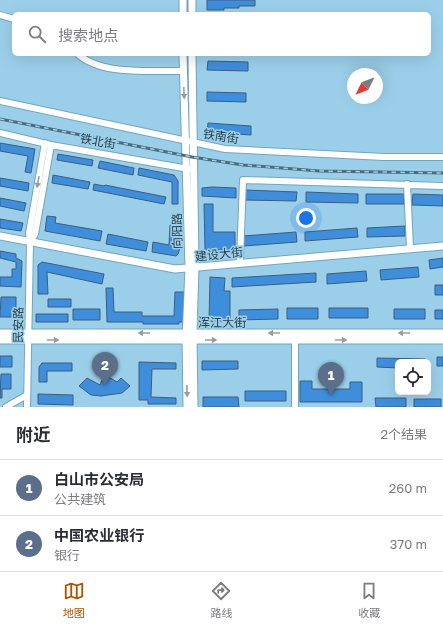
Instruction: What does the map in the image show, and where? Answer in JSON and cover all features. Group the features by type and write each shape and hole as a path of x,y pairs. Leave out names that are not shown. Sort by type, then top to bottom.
{"main road":[{"path":"183,0 183,12"},
{"path":"192,0 192,12"},
{"name":"向阳路","path":"183,56 189,142 192,267 187,407"},
{"name":"向阳路","path":"189,142 192,56"},
{"name":"建设大街","path":"0,236 30,243 175,269 240,262 443,246"},
{"name":"浑江大街","path":"0,332 29,336 443,333"},
{"name":"浑江大街","path":"0,340 29,336"},
{"name":"向阳路","path":"190,336 194,407"},
{"name":"浑江大街","path":"190,336 296,340 443,340"}],"street":[{"path":"0,14 12,18"},
{"path":"80,56 84,60 94,64 118,69 184,71"},
{"name":"铁南街","path":"0,101 225,149 260,152 384,157 443,157"},
{"name":"铁北街","path":"0,133 48,144 190,169"},
{"name":"民安路","path":"27,407 29,233 48,144"},
{"path":"240,262 243,180 443,186"},
{"path":"407,184 410,248"},
{"path":"295,407 296,340"},
{"path":"6,407 27,395"}],"building":[{"path":"207,0 255,0 255,6 239,6 239,8 224,8 224,10 207,10"},
{"path":"208,61 248,62 248,71 207,70"},
{"path":"207,92 246,93 246,102 207,101"},
{"path":"208,123 251,126 251,135 207,132"},
{"path":"0,143 35,149 31,173 25,172 28,156 0,151"},
{"path":"58,154 93,160 92,166 57,160"},
{"path":"100,161 134,168 133,175 98,168"},
{"path":"139,168 174,175 178,181 178,204 172,204 172,182 138,175"},
{"path":"53,175 90,182 88,189 52,183"},
{"path":"0,178 29,183 28,191 0,186"},
{"path":"94,184 166,197 164,204 93,190"},
{"path":"202,188 236,188 236,198 202,196"},
{"path":"245,190 297,192 296,201 244,200"},
{"path":"306,192 358,194 358,203 306,202"},
{"path":"366,194 404,194 404,204 366,204"},
{"path":"413,194 443,195 443,206 412,205"},
{"path":"0,198 26,203 24,211 0,206"},
{"path":"204,204 213,204 213,232 235,232 235,250 205,250"},
{"path":"47,216 56,217 55,223 102,231 100,241 45,231"},
{"path":"0,219 23,223 21,231 0,228"},
{"path":"170,225 180,225 180,248 178,254 176,256 152,252 153,242 169,245"},
{"path":"405,226 405,236 367,237 367,228"},
{"path":"357,228 358,237 305,241 305,232"},
{"path":"296,232 297,242 244,246 243,236"},
{"path":"108,234 148,242 146,251 106,244"},
{"path":"0,251 16,254 16,258 22,261 21,287 0,286 0,277 12,277 12,269 16,269 16,262 0,258"},
{"path":"443,258 443,267 430,269 429,260"},
{"path":"42,262 104,274 102,284 47,272 48,294 38,294 38,265"},
{"path":"418,267 419,277 381,280 380,270"},
{"path":"366,271 367,281 327,284 327,274"},
{"path":"316,273 316,282 232,287 232,278"},
{"path":"210,277 225,278 224,291 230,291 230,321 209,321"},
{"path":"435,285 443,285 443,295 435,295"},
{"path":"106,288 113,288 114,312 142,312 142,316 174,316 175,292 184,292 184,322 179,322 179,324 143,324 143,322 107,322"},
{"path":"1,297 16,297 16,317 0,317"},
{"path":"48,299 71,299 71,307 48,307"},
{"path":"287,308 318,308 318,319 287,319"},
{"path":"329,308 368,308 368,318 329,318"},
{"path":"73,309 100,309 100,320 73,320"},
{"path":"278,309 278,319 239,320 239,310"},
{"path":"394,309 425,309 425,319 394,319"},
{"path":"435,310 443,310 443,319 435,319"},
{"path":"36,314 68,314 68,322 36,322"},
{"path":"0,356 12,356 12,367 0,367"},
{"path":"437,357 443,357 443,366 437,366"},
{"path":"377,358 425,359 395,359 395,368 377,367"},
{"path":"202,361 238,361 238,369 202,370"},
{"path":"139,362 176,363 176,369 152,369 151,397 176,398 176,404 148,404 148,400 139,400"},
{"path":"42,363 72,363 72,371 47,371 47,382 39,382 39,367"},
{"path":"1,374 11,374 11,389 2,389 2,398 0,398"},
{"path":"107,376 117,382 121,378 130,386 122,393 101,396 91,395 79,386 87,378 100,385 102,380"},
{"path":"300,381 312,381 312,389 350,389 350,382 362,382 362,402 300,402"},
{"path":"245,391 286,391 286,401 245,401"},
{"path":"38,394 73,395 73,405 38,404"},
{"path":"203,397 238,397 239,407 203,407"},
{"path":"375,398 406,398 406,407 376,407"},
{"path":"414,399 441,399 441,407 414,407"}],"railway":[{"path":"0,119 192,157 243,165 319,171 443,173"}],"place":[{"name":"中国农业银行","path":"105,385"},
{"name":"白山市公安局","path":"331,395"}]}
